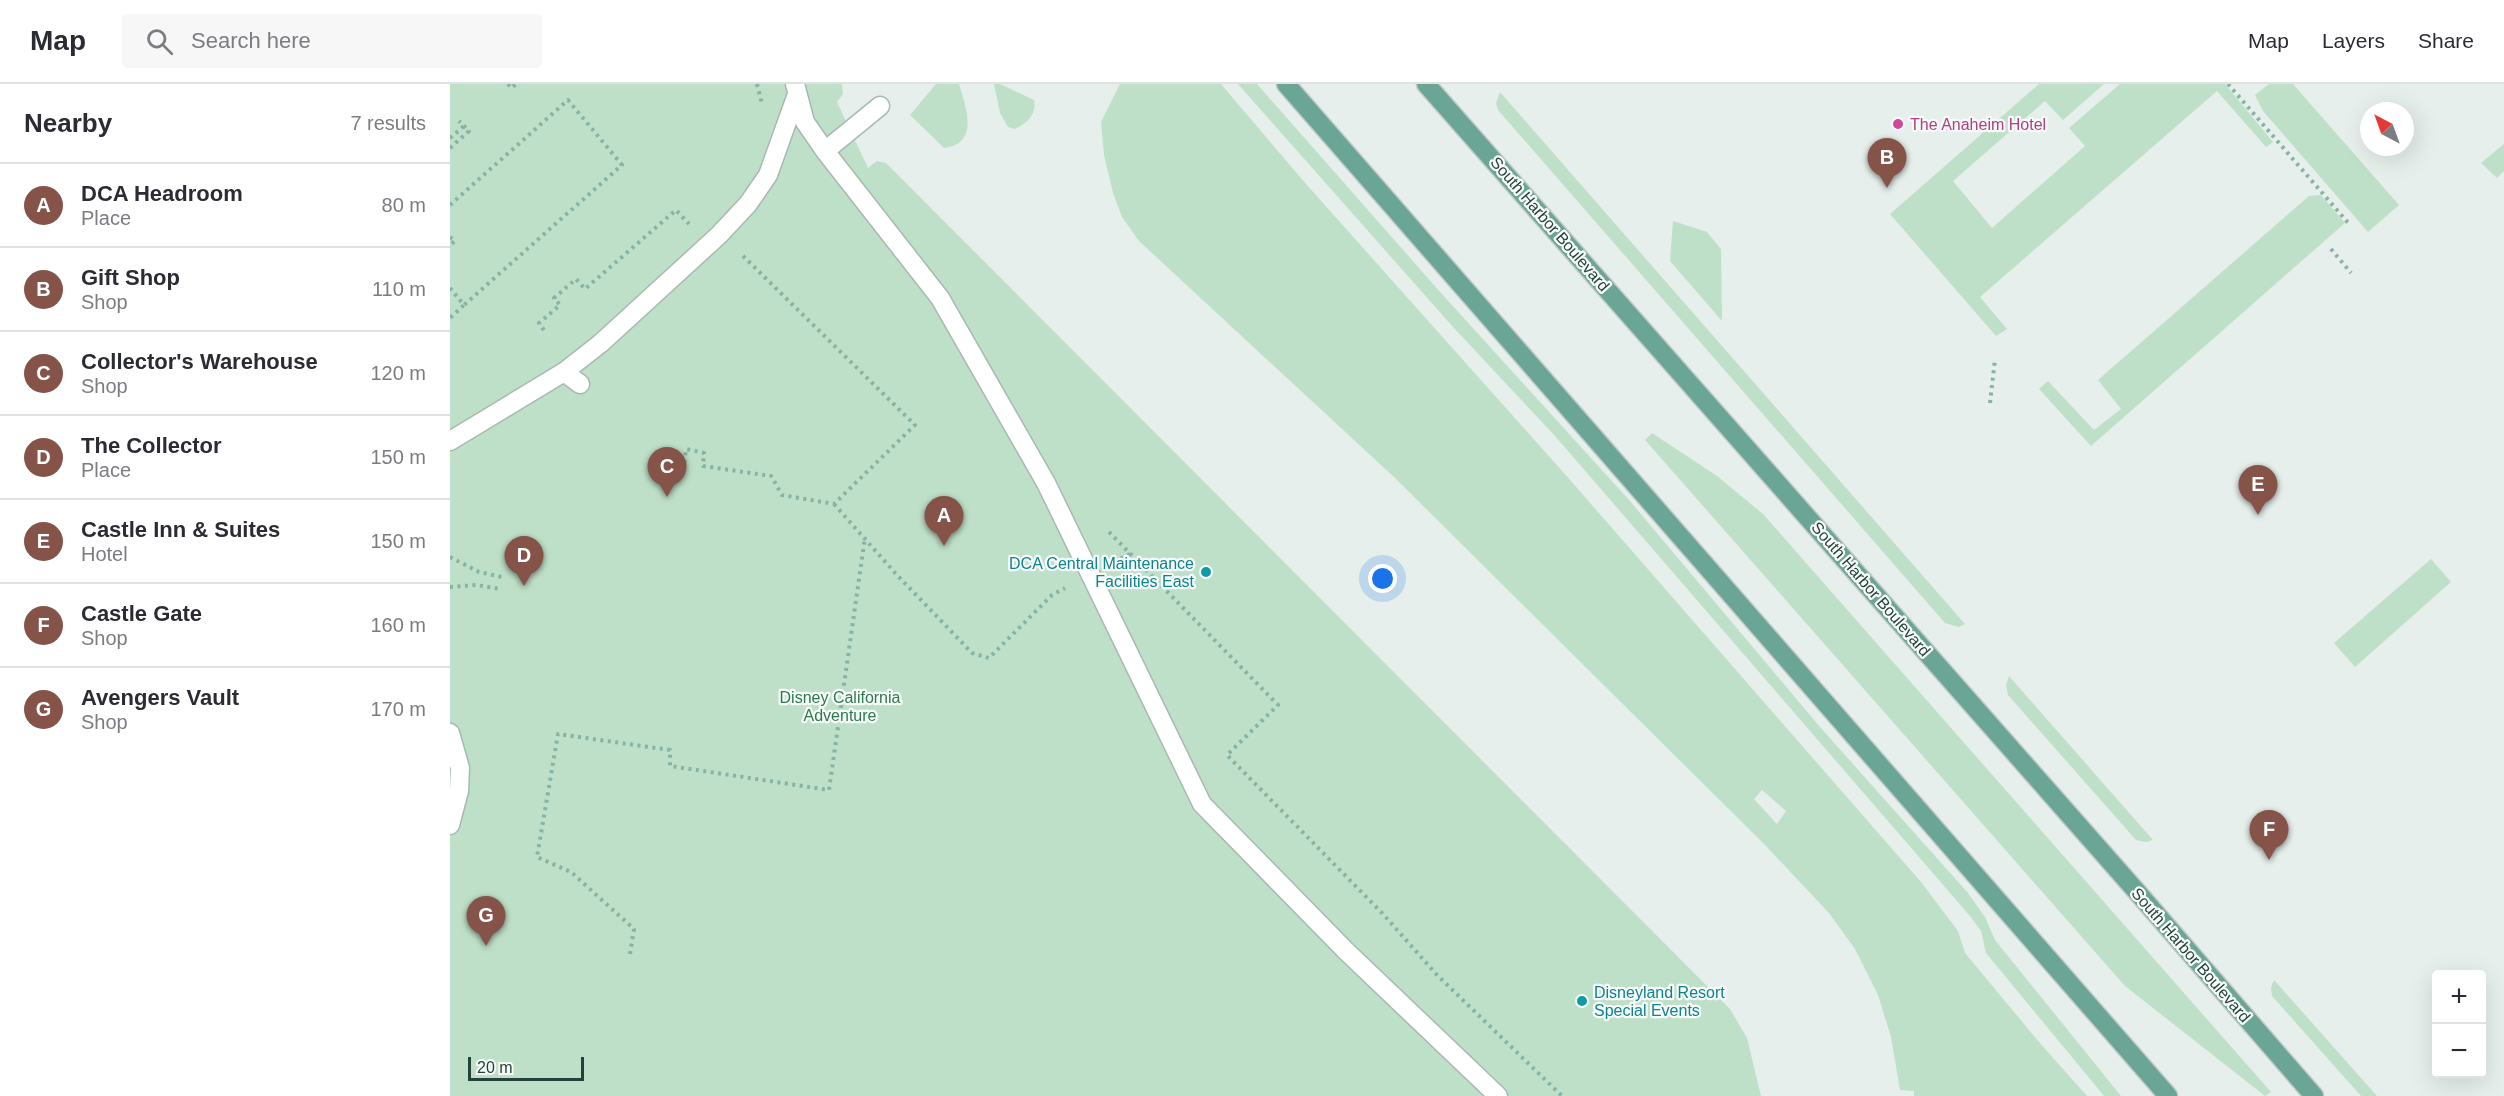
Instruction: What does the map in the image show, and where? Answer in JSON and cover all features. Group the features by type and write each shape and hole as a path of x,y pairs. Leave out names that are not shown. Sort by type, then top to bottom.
{"main road":[{"path":"1286,84 2168,1096"},
{"name":"South Harbor Boulevard","path":"1426,84 2138,893 2313,1096"}],"street":[{"path":"795,90 805,122 825,151 940,298 1046,483 1202,804 1346,951 1498,1096"},
{"path":"450,441 564,372 601,343 719,235 748,204 768,175 795,90"},
{"path":"825,151 880,106"},
{"path":"564,372 580,384"},
{"path":"450,733 460,768 459,791 450,825"}],"path":[{"path":"508,84 511,88 516,84"},
{"path":"757,84 762,106"},
{"path":"2228,84 2350,225"},
{"path":"450,205 568,100 622,165 450,318"},
{"path":"450,148 469,131 459,121"},
{"path":"450,138 464,126"},
{"path":"544,330 539,323 560,305 554,298 576,279 585,290 676,210 688,225 698,217 915,425 834,504"},
{"path":"450,237 454,241 450,245"},
{"path":"2331,249 2351,273"},
{"path":"450,288 465,305"},
{"path":"1990,403 1995,359"},
{"path":"679,464 684,465 686,449 704,453 703,466 771,476 782,495 834,504 972,653 989,658 1052,595 1130,554"},
{"path":"1109,532 1278,705 1227,755 1383,914 1437,975 1562,1096"},
{"path":"630,954 634,928 571,872 537,857 558,734 670,750 670,766 830,790 865,537"},
{"path":"450,557 479,572 502,577"},
{"path":"450,587 476,585 501,589"}],"green space":[{"name":"Disney California Adventure","path":"450,84 842,84 843,94 837,102 868,168 877,161 886,163 1730,1009 1747,1038 1761,1096 450,1096"},
{"path":"936,84 959,84 967,113 968,123 963,140 944,148 910,115"},
{"path":"994,84 1000,84 1034,100 1034,110 1030,118 1015,129 1008,127 1000,113"},
{"path":"1120,84 1221,84 1306,184 1564,473 1921,882 1958,931 1965,953 2087,1096 1914,1096 1914,1091 1900,1090 1891,1037 1878,995 1855,949 1829,913 1766,846 1395,478 1139,241 1122,217 1113,193 1104,155 1101,122","holes":["1762,790 1786,811 1777,824 1754,799"]},
{"path":"1238,84 1257,84 1441,293 1630,501 1820,727 1968,893 1985,917 1995,940 2121,1096 2104,1096 1986,953 1981,931 1970,916 1555,436 1453,327"},
{"path":"2039,84 2104,84 2063,120 2045,101 1953,181 1992,228 2085,146 2069,128 2120,84 2225,84 2273,142 2266,147 2217,91 1980,297 2007,329 1996,336 1890,214"},
{"path":"2269,84 2293,84 2399,205 2368,232 2263,111 2255,95"},
{"path":"1500,92 1965,624 1959,627 1945,623 1498,110 1496,103"},
{"path":"2504,144 2504,171 2497,178 2481,163"},
{"path":"2321,195 2345,223 2091,446 2039,389 2048,381 2094,430 2121,409 2098,380 2309,196"},
{"path":"1673,221 1707,232 1721,249 1722,321 1670,261"},
{"path":"1652,433 1717,476 1763,514 2271,1092 2265,1096 2125,986 1645,440"},
{"path":"2431,559 2451,582 2355,667 2334,643"},
{"path":"2009,676 2153,840 2146,842 2136,840 2008,695 2006,685"},
{"path":"2274,980 2377,1096 2361,1096 2272,996 2271,988"}],"place":[{"name":"The Anaheim Hotel","path":"1898,124"},
{"name":"Gift Shop","path":"1887,188"},
{"name":"Collector's Warehouse","path":"667,497"},
{"name":"Castle Inn & Suites","path":"2258,515"},
{"name":"DCA Headroom","path":"944,546"},
{"name":"DCA Central Maintenance Facilities East","path":"1206,572"},
{"name":"The Collector","path":"524,586"},
{"name":"Castle Gate","path":"2269,860"},
{"name":"Avengers Vault","path":"486,946"},
{"name":"Disneyland Resort Special Events","path":"1582,1001"}]}
